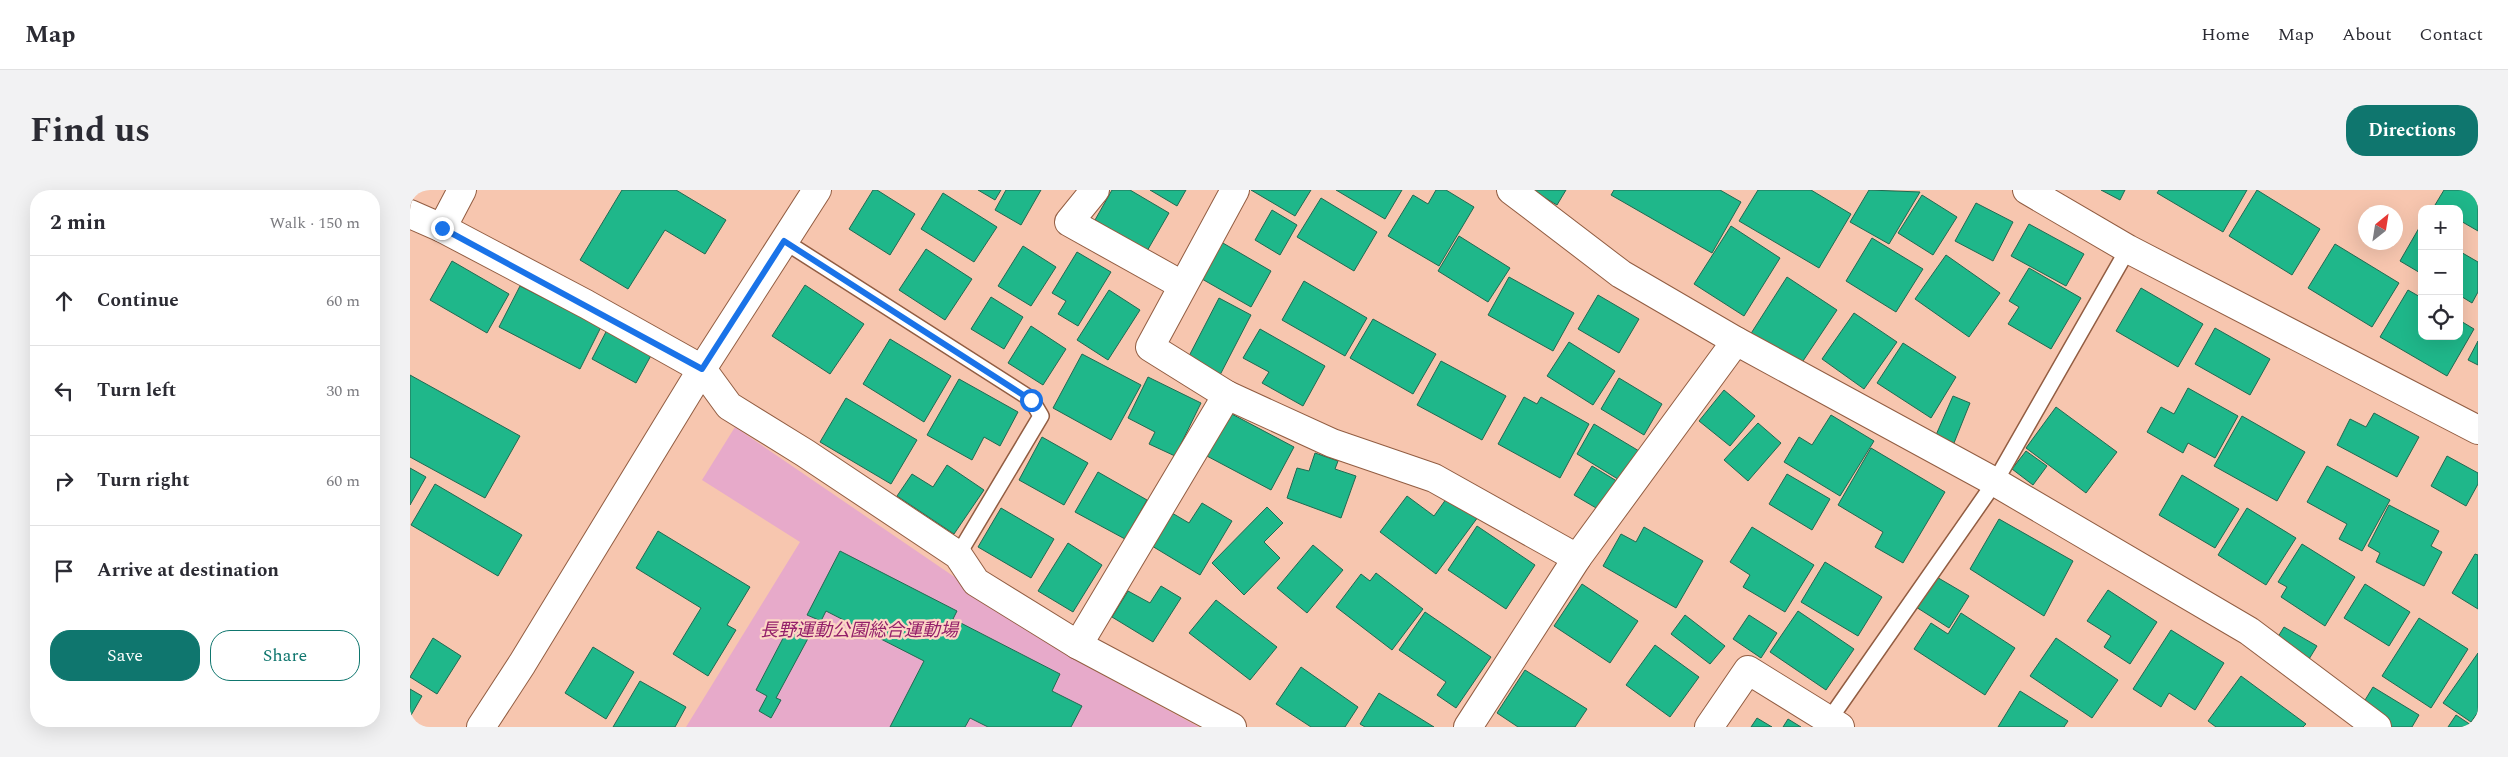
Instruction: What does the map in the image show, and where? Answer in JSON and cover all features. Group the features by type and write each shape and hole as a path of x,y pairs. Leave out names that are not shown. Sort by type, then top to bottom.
{"street":[{"path":"442,228 462,190"},
{"path":"481,727 522,664 702,369 817,190"},
{"path":"1095,190 1070,222 1182,285"},
{"path":"1235,190 1150,347 1227,395 1332,443 1434,478 1577,558"},
{"path":"1511,190 1621,274 1736,341 1995,482 2249,631 2377,727"},
{"path":"2027,190 2128,249 2478,430"},
{"path":"410,214 442,228 702,369 729,406 806,453 958,555 976,582 1078,645 1232,727"},
{"path":"1468,727 1577,558 1736,341"},
{"path":"1078,645 1227,395"},
{"path":"1709,727 1748,670 1834,723"}],"lane":[{"path":"784,241 1031,400 1040,416 958,555"},
{"path":"1834,723 1995,482 2128,249"}],"green space":[{"name":"長野運動公園総合運動場","path":"735,427 1079,662 1199,727 686,727 800,542 702,480"}],"building":[{"path":"622,190 676,190 726,220 705,254 665,230 628,289 580,260"},
{"path":"873,190 877,190 915,214 890,255 849,229"},
{"path":"978,190 1001,190 995,200"},
{"path":"1006,190 1041,190 1021,225 995,210"},
{"path":"1112,190 1130,190 1169,213 1147,251 1095,220"},
{"path":"1150,190 1186,190 1177,206"},
{"path":"1251,190 1311,190 1295,216"},
{"path":"1336,190 1402,190 1385,219"},
{"path":"1436,190 1446,190 1474,207 1439,266 1388,236 1413,195 1428,204"},
{"path":"1532,190 1566,190 1557,205"},
{"path":"1614,190 1720,190 1741,202 1712,253 1611,195"},
{"path":"1758,190 1811,190 1851,214 1819,268 1739,221"},
{"path":"1869,190 1920,192 1889,244 1850,222"},
{"path":"2101,190 2125,190 2120,200"},
{"path":"2159,190 2247,190 2223,232 2157,193"},
{"path":"2257,190 2320,229 2292,275 2229,236"},
{"path":"2444,190 2478,190 2478,231 2463,222 2463,205 2435,205"},
{"path":"943,193 997,227 974,262 921,229"},
{"path":"1922,195 1957,217 1933,255 1898,233"},
{"path":"1321,198 1377,232 1354,271 1297,237"},
{"path":"1976,203 2013,222 1993,261 1955,241"},
{"path":"1272,210 1297,225 1280,255 1255,240"},
{"path":"2029,224 2084,254 2066,286 2011,256"},
{"path":"1731,226 1780,258 1744,316 1694,284"},
{"path":"2418,230 2418,272 2400,261"},
{"path":"1459,236 1510,268 1488,302 1438,271"},
{"path":"1872,238 1923,269 1896,312 1846,281"},
{"path":"1216,239 1271,271 1251,307 1195,275"},
{"path":"2335,244 2399,283 2372,327 2308,288"},
{"path":"1023,246 1056,267 1031,306 998,286"},
{"path":"926,249 972,279 945,320 899,290"},
{"path":"1077,252 1111,272 1078,326 1058,314 1066,301 1052,293"},
{"path":"2463,253 2478,262 2478,292 2472,303 2463,297"},
{"path":"1946,255 2000,293 1969,337 1915,299"},
{"path":"452,261 509,294 487,333 430,300"},
{"path":"2029,268 2081,298 2051,349 2008,324 2019,307 2009,301"},
{"path":"1509,277 1574,313 1553,351 1488,315"},
{"path":"1787,277 1837,310 1799,367 1750,335"},
{"path":"1304,281 1367,318 1345,356 1282,320"},
{"path":"805,285 864,324 830,374 772,336"},
{"path":"520,286 601,327 580,369 499,327"},
{"path":"2141,288 2203,324 2178,367 2116,331"},
{"path":"1109,290 1140,310 1108,360 1077,340"},
{"path":"2408,290 2418,296 2418,340 2463,340 2463,322 2474,329 2447,376 2380,337"},
{"path":"1598,295 1639,319 1619,353 1578,329"},
{"path":"991,297 1023,317 1004,349 971,329"},
{"path":"1219,298 1251,315 1220,375 1188,358"},
{"path":"1854,313 1897,342 1864,389 1822,359"},
{"path":"1373,319 1436,354 1413,394 1350,358"},
{"path":"609,326 654,350 636,383 592,359"},
{"path":"1031,326 1066,349 1043,385 1008,363"},
{"path":"2215,328 2270,359 2250,395 2195,364"},
{"path":"1260,329 1325,366 1303,406 1262,383 1269,372 1243,358"},
{"path":"890,339 951,376 924,422 863,384"},
{"path":"2478,341 2478,365 2468,360"},
{"path":"1569,342 1615,371 1593,405 1547,376"},
{"path":"1903,343 1956,377 1931,418 1877,383"},
{"path":"1082,354 1141,385 1111,440 1053,408"},
{"path":"1441,361 1506,396 1482,440 1417,405"},
{"path":"410,375 520,436 485,498 410,457"},
{"path":"1148,377 1201,403 1175,456 1149,444 1155,432 1128,418"},
{"path":"1619,378 1662,404 1644,435 1601,409"},
{"path":"959,379 1018,412 1000,446 984,437 972,460 927,435"},
{"path":"2188,388 2238,416 2215,458 2188,443 2183,453 2147,432 2161,407 2174,414"},
{"path":"1724,390 1755,416 1730,446 1699,421"},
{"path":"1953,396 1970,403 1954,443 1936,435"},
{"path":"1524,397 1537,404 1541,397 1589,424 1560,478 1498,444"},
{"path":"846,398 917,440 891,484 820,442"},
{"path":"2056,407 2117,452 2086,493 2026,448"},
{"path":"1228,412 1294,447 1271,490 1205,455"},
{"path":"2374,413 2419,437 2397,477 2337,445 2350,419 2366,427"},
{"path":"1831,415 1874,441 1840,496 1784,462 1799,437 1812,445"},
{"path":"2242,416 2305,452 2277,501 2214,466"},
{"path":"1758,423 1781,443 1748,481 1724,460"},
{"path":"1594,424 1639,451 1621,481 1577,454"},
{"path":"1042,437 1088,463 1064,505 1019,480"},
{"path":"1871,448 1945,492 1903,563 1875,547 1883,532 1838,505"},
{"path":"2026,451 2047,466 2033,485 2012,469"},
{"path":"1315,453 1338,461 1335,469 1356,476 1341,518 1287,498 1297,468 1309,471"},
{"path":"2447,456 2478,473 2478,484 2466,506 2431,486"},
{"path":"947,465 984,490 954,534 897,496 912,474 933,487"},
{"path":"1592,466 1620,483 1603,512 1574,495"},
{"path":"2327,466 2390,500 2362,551 2339,539 2347,524 2307,502"},
{"path":"410,468 426,477 410,505"},
{"path":"1098,472 1147,500 1125,539 1075,512"},
{"path":"1787,474 1830,499 1812,530 1769,504"},
{"path":"2182,475 2239,509 2215,548 2159,515"},
{"path":"435,484 522,535 498,576 411,525"},
{"path":"1449,495 1478,517 1436,574 1380,532 1407,496 1434,516"},
{"path":"1202,503 1232,521 1200,575 1152,546 1172,513 1189,523"},
{"path":"2389,505 2439,531 2431,546 2442,552 2424,586 2376,562 2380,553 2368,546"},
{"path":"1267,507 1283,523 1264,542 1280,558 1244,595 1212,563"},
{"path":"1001,508 1054,539 1031,578 978,547"},
{"path":"2247,508 2296,538 2266,585 2218,555"},
{"path":"1999,519 2073,561 2044,616 1970,569"},
{"path":"1477,526 1535,565 1506,609 1448,570"},
{"path":"1644,527 1703,561 1676,608 1603,566 1621,534 1636,542"},
{"path":"1752,527 1814,565 1785,612 1743,587 1750,575 1730,562"},
{"path":"658,531 750,587 727,625 736,630 708,676 673,654 701,608 636,568"},
{"path":"1068,543 1102,565 1073,612 1038,591"},
{"path":"2302,544 2355,577 2325,626 2281,597 2287,587 2278,582"},
{"path":"1313,545 1343,570 1307,613 1277,588"},
{"path":"840,551 957,611 953,619 1060,674 1052,691 1082,706 1071,727 988,727 970,718 965,727 890,727 924,661 826,611 821,621 807,615"},
{"path":"2475,554 2478,555 2478,609 2452,593"},
{"path":"1825,562 1882,597 1858,636 1801,602"},
{"path":"1376,573 1423,609 1392,650 1336,607 1361,574 1370,581"},
{"path":"1935,576 1969,596 1949,628 1916,607"},
{"path":"1582,584 1638,621 1610,663 1554,626"},
{"path":"2365,584 2410,612 2389,646 2344,618"},
{"path":"1161,586 1181,598 1153,642 1112,617 1128,591 1150,603"},
{"path":"2108,590 2157,622 2130,664 2104,647 2111,636 2087,621"},
{"path":"1216,600 1277,647 1250,680 1189,633"},
{"path":"1798,611 1854,649 1826,690 1770,652"},
{"path":"1425,612 1491,657 1456,708 1437,695 1446,682 1399,650"},
{"path":"1961,613 2015,648 1985,695 1914,649 1931,623 1948,634"},
{"path":"1685,615 1725,646 1710,664 1671,634"},
{"path":"1749,615 1777,633 1761,658 1733,639"},
{"path":"2419,618 2468,649 2431,708 2382,676"},
{"path":"792,621 812,631 776,698 781,700 771,718 759,711 767,696 756,690"},
{"path":"2284,627 2317,646 2306,664 2273,645"},
{"path":"2171,630 2224,663 2195,710 2169,693 2161,707 2133,689"},
{"path":"433,638 461,656 437,694 410,677"},
{"path":"2056,638 2118,680 2092,718 2030,676"},
{"path":"1655,645 1699,677 1670,717 1626,685"},
{"path":"593,647 634,672 606,719 565,693"},
{"path":"2478,653 2478,712 2471,722 2443,703"},
{"path":"1301,667 1358,707 1345,727 1311,727 1276,704"},
{"path":"1525,670 1587,709 1575,727 1518,727 1497,713"},
{"path":"2241,676 2306,724 2303,727 2216,727 2208,721"},
{"path":"640,681 686,707 675,727 613,727"},
{"path":"2373,687 2419,715 2412,727 2387,727 2359,710"},
{"path":"410,689 422,696 410,717"},
{"path":"2020,691 2068,721 2064,727 1998,727"},
{"path":"1379,693 1434,727 1365,727 1360,724"},
{"path":"2456,715 2474,727 2448,727"},
{"path":"1757,718 1772,727 1751,727"},
{"path":"1788,719 1801,727 1783,727"}],"route":[{"path":"442,228 586,304 702,369 784,241 1031,400"}]}
